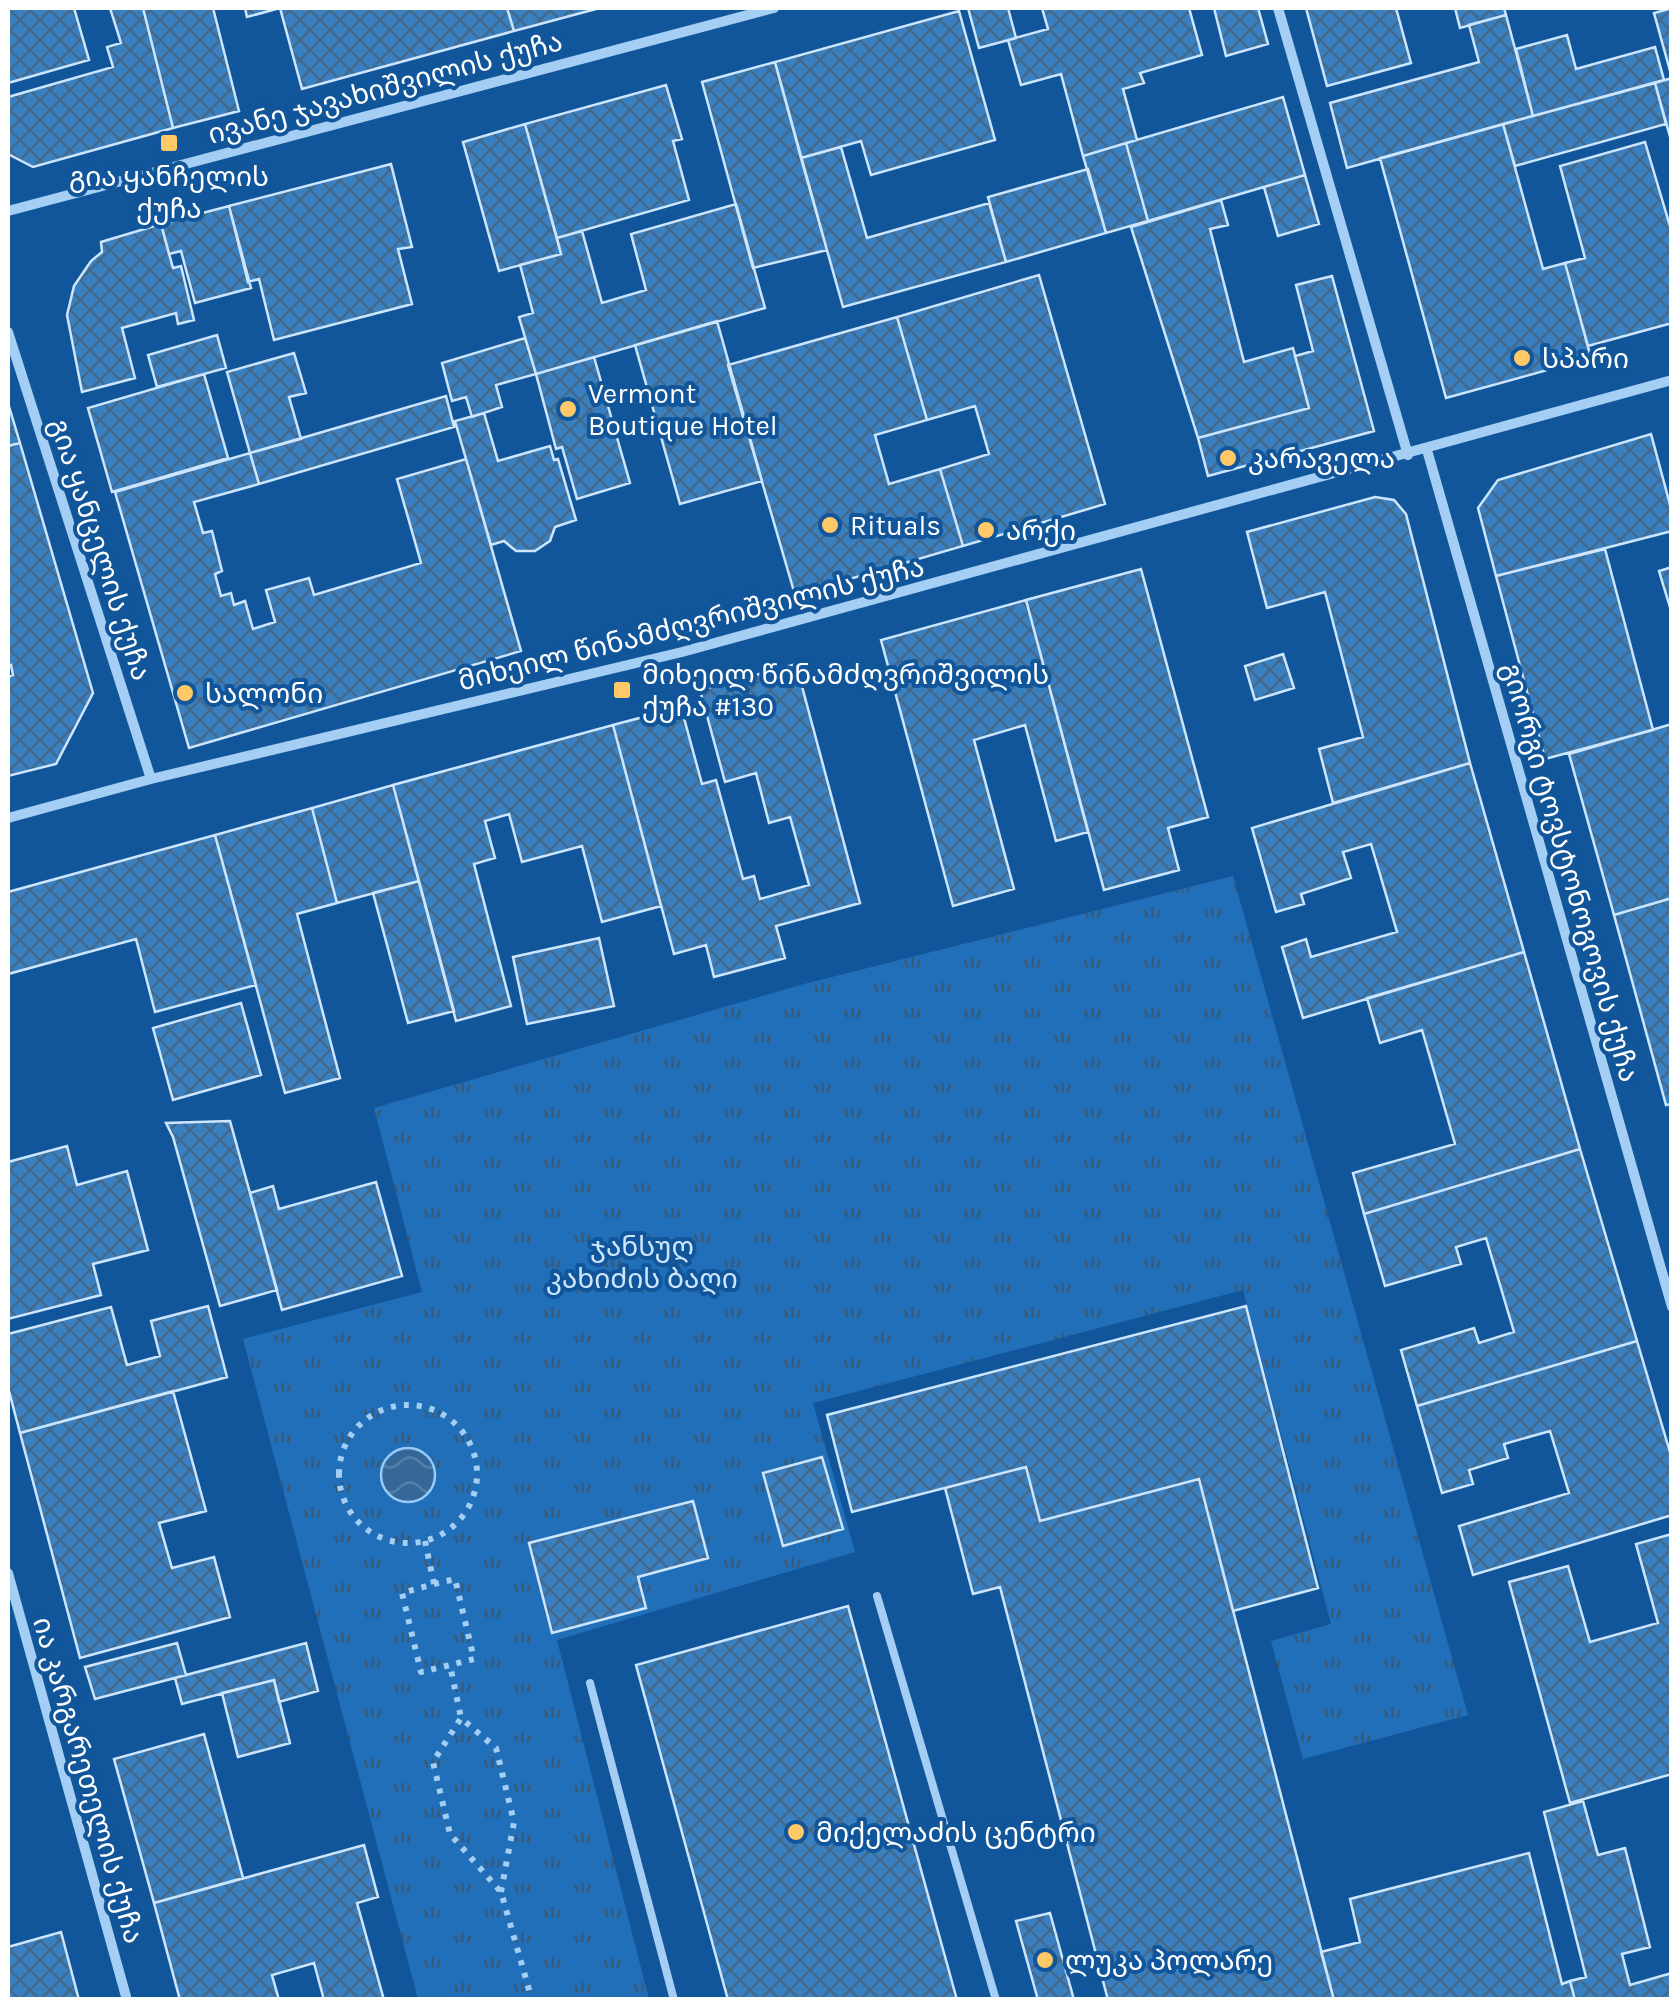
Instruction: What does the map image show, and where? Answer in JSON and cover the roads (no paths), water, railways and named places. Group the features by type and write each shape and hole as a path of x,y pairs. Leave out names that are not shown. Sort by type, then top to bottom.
{"street":[{"name":"ივანე ჯავახიშვილის ქუჩა","path":"8,211 774,8"},
{"path":"1278,8 1408,455"},
{"name":"გია ყანცელის ქუჩა","path":"8,332 151,780"},
{"name":"მიხეილ წინამძღვრიშვილის ქუჩა","path":"8,818 682,652 1672,380"},
{"name":"გიორგი ტოვსტონოგოვის ქუჩა","path":"1426,450 1672,1307"},
{"name":"ია კარგარეთელის ქუჩა","path":"8,1573 127,2000"}],"lane":[{"path":"877,1596 996,2000"},
{"path":"590,1683 674,2000"}],"water":[{"path":"408,1448 427,1456 435,1475 427,1494 408,1502 389,1494 381,1475 389,1456"}],"place":[{"name":"გია ყანჩელის ქუჩა","path":"169,143"},
{"name":"სპარი","path":"1522,358"},
{"name":"Vermont Boutique Hotel","path":"568,409"},
{"name":"კარაველა","path":"1228,458"},
{"name":"Rituals","path":"830,525"},
{"name":"არქი","path":"986,530"},
{"name":"მიხეილ წინამძღვრიშვილის ქუჩა #130","path":"622,690"},
{"name":"სალონი","path":"185,693"},
{"name":"მიქელაძის ცენტრი","path":"796,1832"},
{"name":"ლუკა პოლარე","path":"1045,1960"}],"park label":[{"name":"ჯანსუღ კახიძის ბაღი","path":"642,1262"}]}
